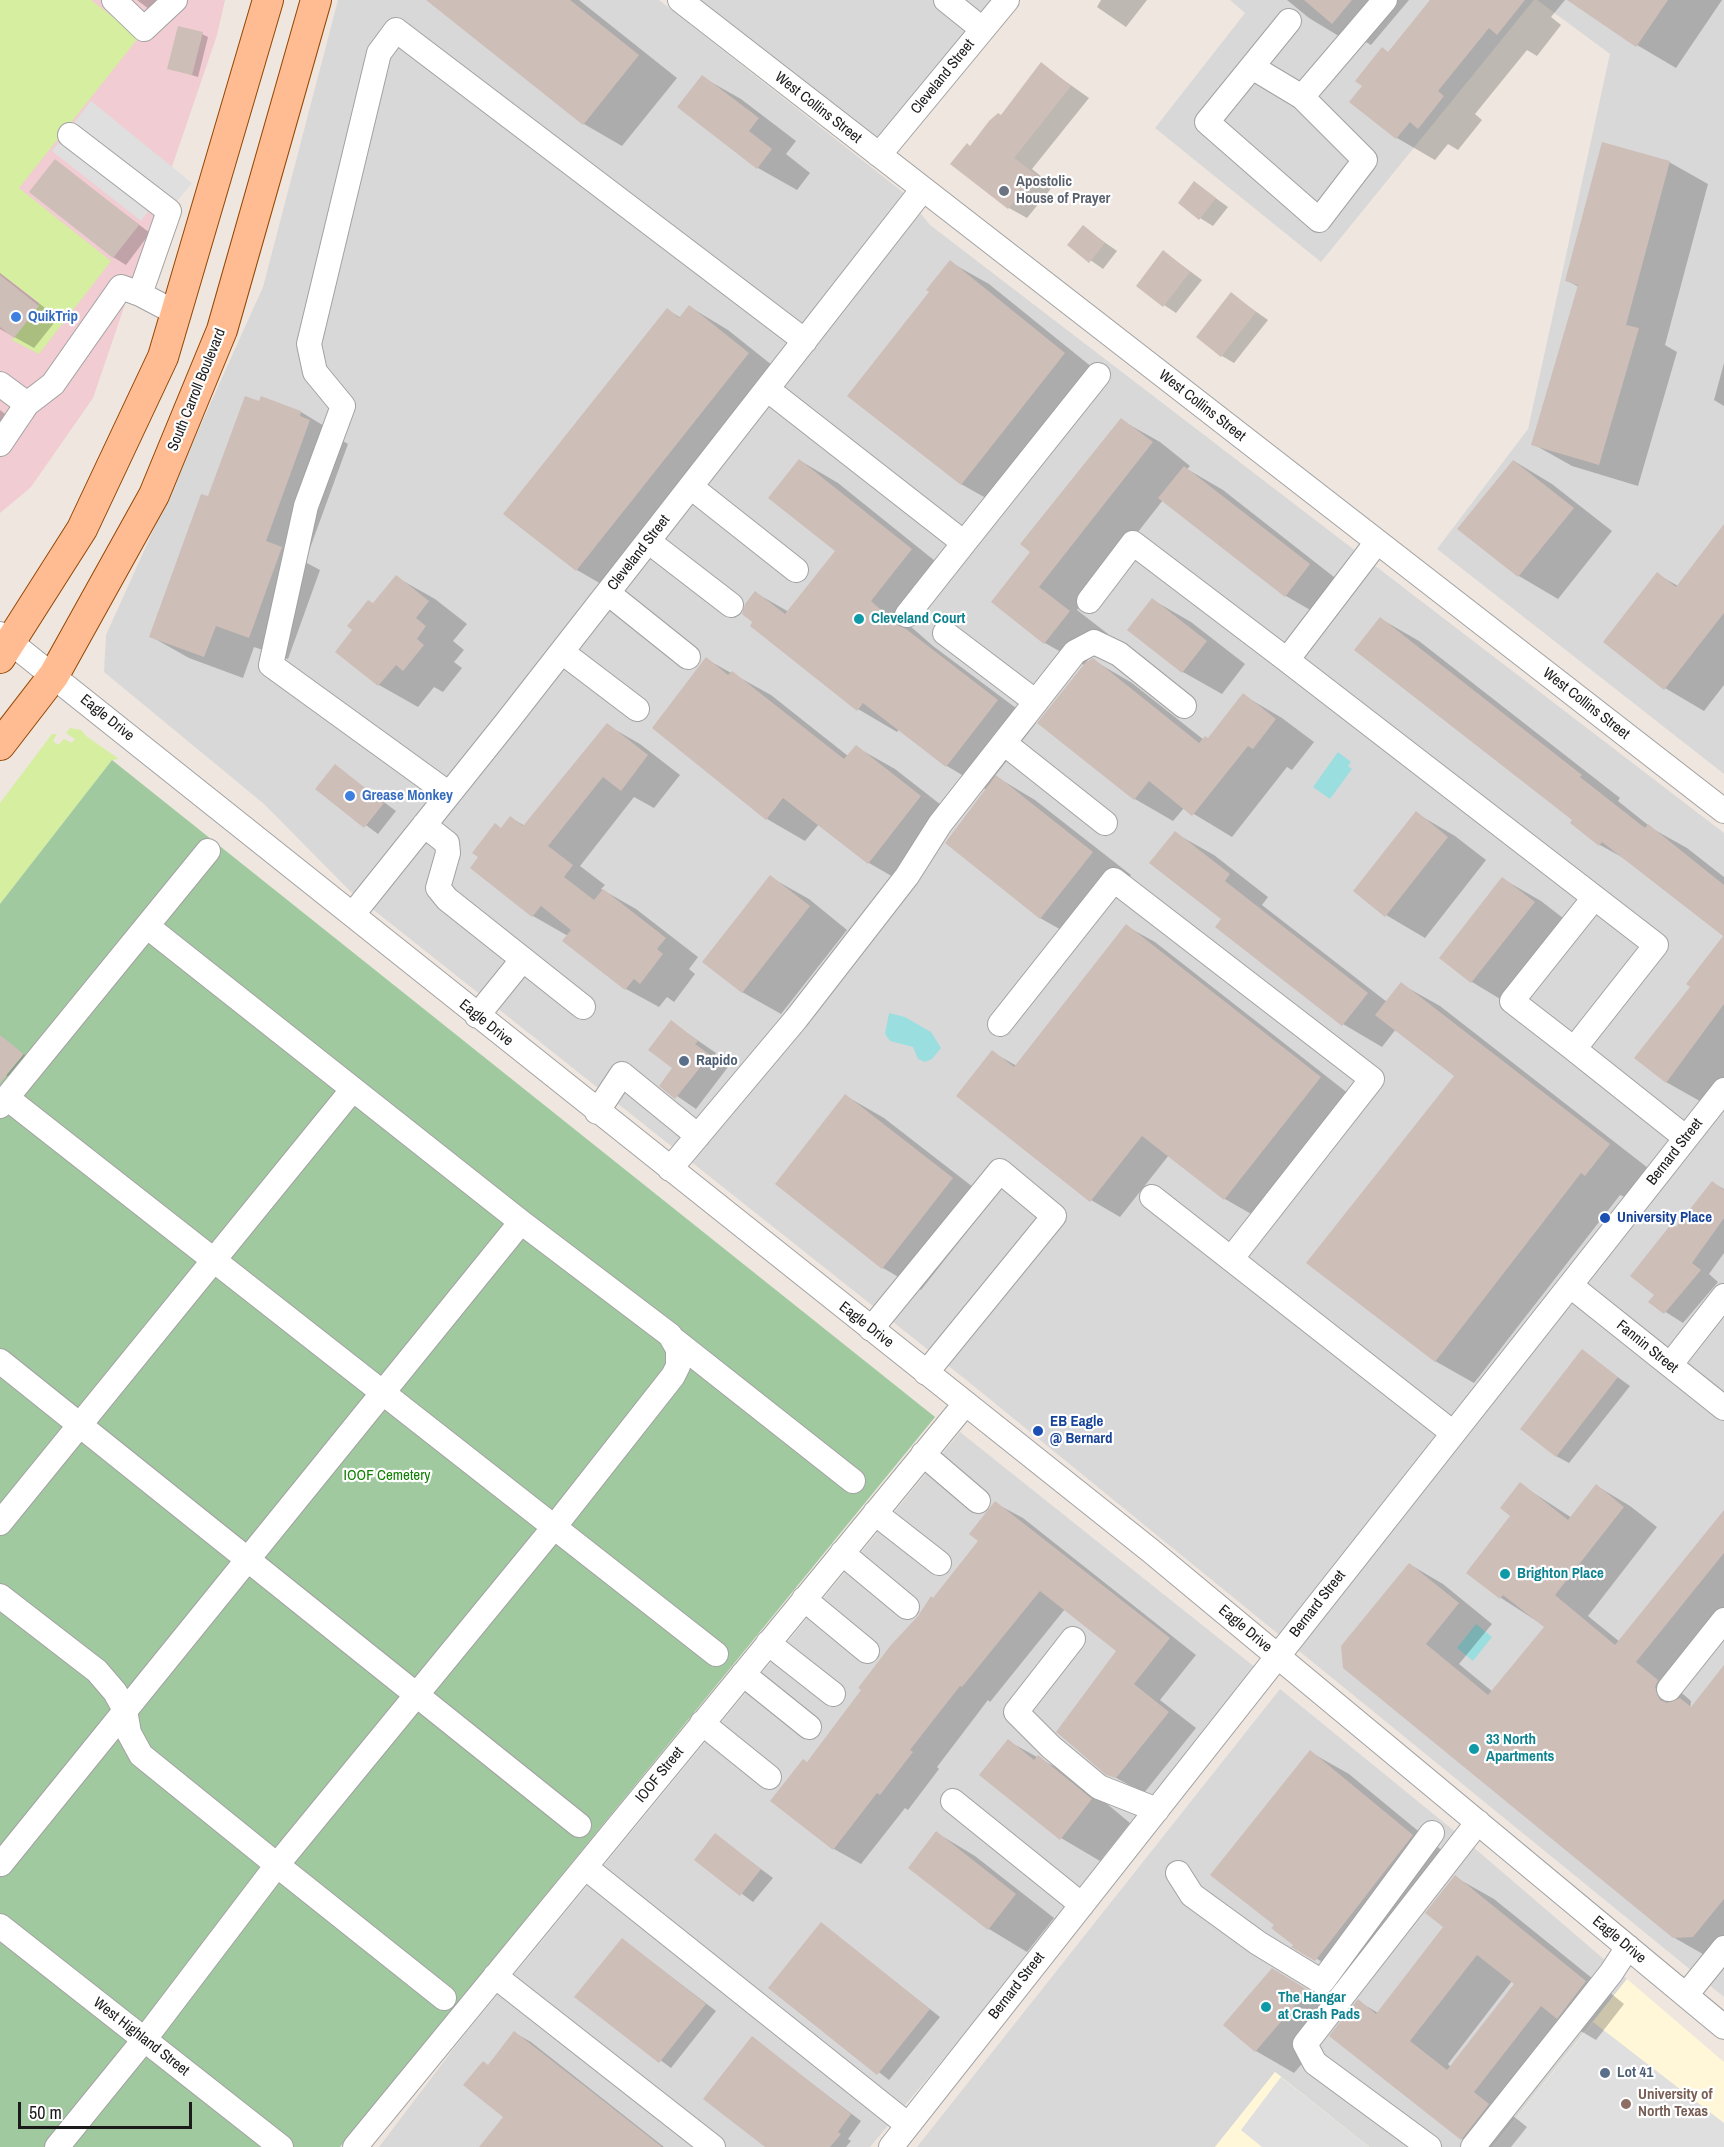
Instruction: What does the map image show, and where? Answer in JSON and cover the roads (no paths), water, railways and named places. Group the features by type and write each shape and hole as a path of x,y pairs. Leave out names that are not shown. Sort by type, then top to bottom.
{"main road":[{"path":"4,645 82,529 163,357 266,0"},
{"name":"South Carroll Boulevard","path":"0,745 54,675 154,495 222,330 316,0"},
{"path":"176,313 222,330"}],"street":[{"path":"114,0 144,29 175,0"},
{"name":"West Collins Street","path":"680,0 1724,811"},
{"path":"946,0 982,29"},
{"name":"Cleveland Street","path":"879,155 1007,0"},
{"path":"1302,97 1385,0"},
{"path":"1252,67 1302,97 1365,160 1319,220 1207,122 1288,21"},
{"path":"448,794 271,665 306,506 343,406 315,372 309,344 379,53 396,30 805,341"},
{"path":"70,135 170,211 141,294"},
{"name":"Cleveland Street","path":"353,914 562,652 923,189"},
{"path":"0,444 27,404 53,384 121,287 141,294 176,313"},
{"path":"907,615 1098,375"},
{"path":"0,384 27,404"},
{"path":"767,389 964,543"},
{"path":"690,487 796,570"},
{"path":"648,541 731,605"},
{"path":"1287,660 1377,542"},
{"path":"1089,600 1133,543 1656,945 1574,1049"},
{"path":"608,593 688,657"},
{"path":"945,633 1035,702"},
{"path":"670,1169 796,1019 907,876 940,824 1075,652 1094,642 1119,654 1184,706"},
{"name":"Eagle Drive","path":"4,645 54,675 597,1112 1151,1551 1724,2027"},
{"path":"562,652 637,709"},
{"path":"1004,743 1105,823"},
{"path":"424,825 447,843 448,853 438,888 447,899 583,1007"},
{"path":"208,851 3,1102 214,1260 716,1654"},
{"path":"1000,1024 1114,880 1372,1079 1231,1259"},
{"path":"1594,898 1512,1001 1686,1138"},
{"path":"148,927 520,1222 853,1481"},
{"path":"477,1016 523,959"},
{"path":"597,1112 622,1074 698,1136"},
{"path":"0,1523 353,1089"},
{"name":"Bernard Street","path":"891,2147 1724,1090"},
{"path":"871,1329 1000,1171 1054,1216 926,1373"},
{"path":"1152,1197 1453,1433"},
{"path":"1,1864 520,1222"},
{"name":"Fannin Street","path":"1571,1286 1724,1408"},
{"path":"1670,1365 1724,1296"},
{"path":"57,2147 144,2040 277,1865 555,1526 673,1376 679,1354 673,1339"},
{"path":"0,1361 579,1825"},
{"name":"IOOF Street","path":"355,2147 965,1404"},
{"path":"924,1454 978,1501"},
{"path":"875,1513 939,1563"},
{"path":"842,1553 907,1607"},
{"path":"0,1596 97,1671 115,1692 125,1710 129,1733 141,1755 444,1998"},
{"path":"804,1599 867,1651"},
{"path":"1669,1689 1724,1620"},
{"path":"1073,1639 1016,1712 1050,1748 1099,1787 1157,1810"},
{"path":"768,1643 833,1694"},
{"path":"743,1674 808,1726"},
{"path":"702,1723 769,1777"},
{"path":"953,1801 1082,1905"},
{"path":"1429,2147 1315,2063 1305,2043 1478,1822"},
{"path":"1179,1873 1192,1895 1258,1943 1322,1982 1432,1833"},
{"path":"585,1867 908,2125"},
{"name":"West Highland Street","path":"0,1926 281,2147"},
{"path":"1473,2147 1611,1973 1628,1947"},
{"path":"1686,1995 1724,1948"},
{"path":"495,1976 713,2147"}],"water":[{"path":"1338,752 1351,762 1348,766 1352,769 1330,799 1313,787"},
{"path":"889,1013 905,1017 931,1032 941,1048 932,1059 925,1062 918,1059 913,1047 890,1041 885,1034"},
{"path":"1476,1624 1492,1637 1473,1661 1457,1648"}],"place":[{"name":"Apostolic House of Prayer","path":"1004,191"},
{"name":"QuikTrip","path":"16,317"},
{"name":"Cleveland Court","path":"859,619"},
{"name":"Grease Monkey","path":"350,796"},
{"name":"Rapido","path":"684,1061"},
{"name":"University Place","path":"1605,1218"},
{"name":"EB Eagle @ Bernard","path":"1038,1431"},
{"name":"Brighton Place","path":"1505,1574"},
{"name":"33 North Apartments","path":"1474,1749"},
{"name":"The Hangar at Crash Pads","path":"1266,2007"},
{"name":"Lot 41","path":"1605,2073"},
{"name":"University of North Texas","path":"1626,2104"}],"park label":[{"name":"IOOF Cemetery","path":"387,1476"}]}
